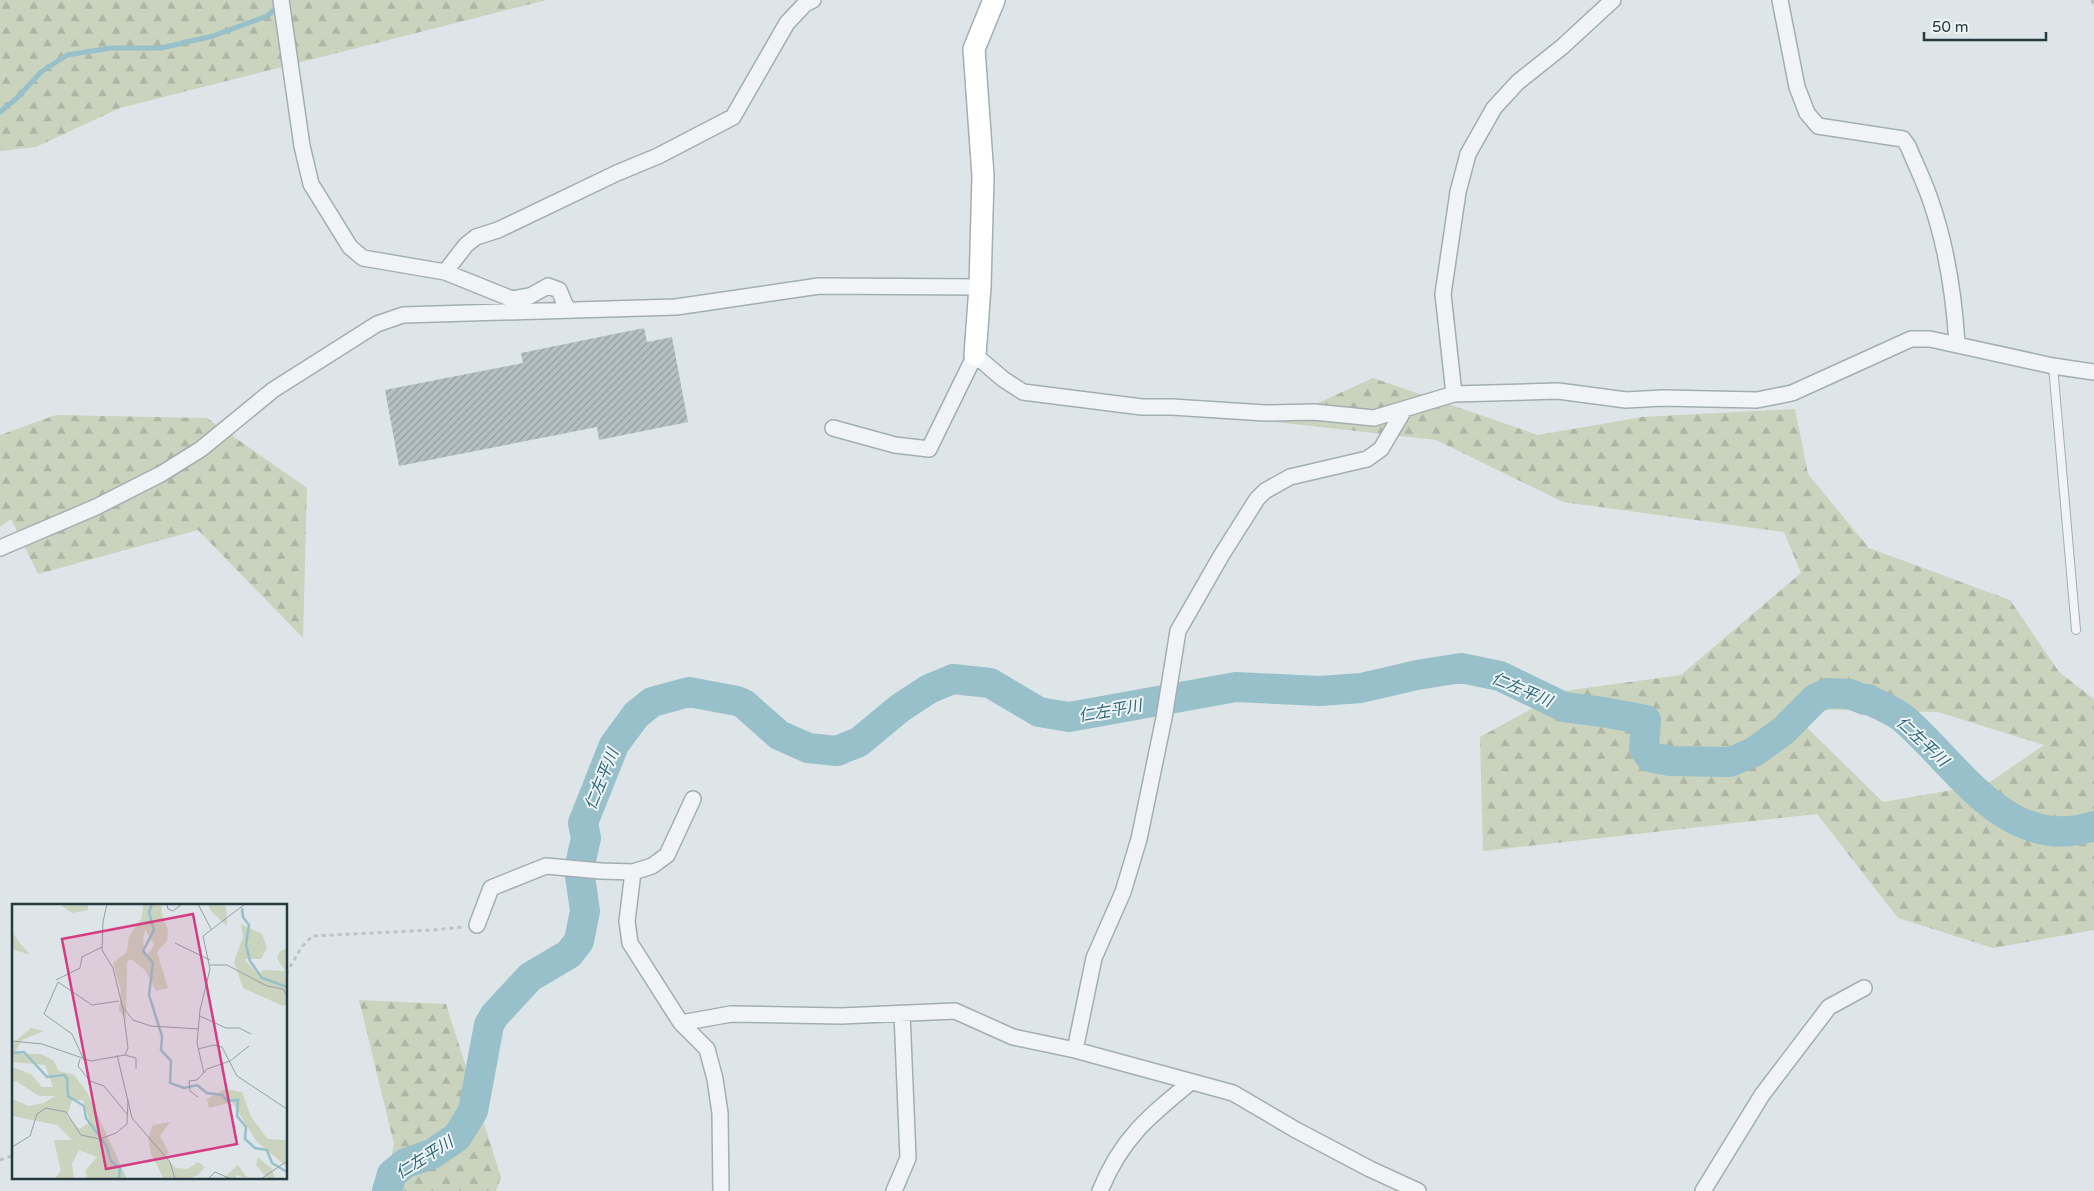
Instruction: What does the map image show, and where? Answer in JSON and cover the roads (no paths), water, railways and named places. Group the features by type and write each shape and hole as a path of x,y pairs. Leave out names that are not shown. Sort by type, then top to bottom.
{"street":[{"path":"282,0 302,146 311,184 350,247 364,258 445,272 512,299 530,296 548,286 559,290 567,309"},
{"path":"445,272 466,245 476,237 498,230 617,173 658,156 733,117 787,23 805,4 813,0"},
{"path":"833,428 895,445 928,448 975,355 980,287 983,176 974,49 994,0"},
{"path":"1454,394 1443,294 1458,192 1468,154 1494,108 1518,82 1562,47 1613,0"},
{"path":"1780,0 1797,88 1807,113 1818,126 1903,139 1908,146 1929,196 1941,239 1952,288 1956,344"},
{"path":"0,548 96,507 161,474 201,449 273,390 377,324 403,315 497,314 567,309 676,306 819,286 980,287"},
{"path":"975,355 1003,379 1024,392 1142,407 1265,413 1314,412 1374,418 1454,394 1558,391 1626,400 1663,398 1757,400 1792,393 1911,339 1930,339 2053,366 2094,372"},
{"path":"1075,1050 1094,958 1123,892 1139,839 1164,718 1178,631 1221,556 1257,499 1265,491 1290,477 1367,459 1381,449 1404,410"},
{"path":"478,925 491,888 546,866 633,872 652,866 667,855 693,799"},
{"path":"633,872 627,921 630,943 681,1022 707,1049 715,1079 720,1113 721,1191"},
{"path":"1703,1191 1762,1095 1829,1007 1864,988"},
{"path":"681,1022 731,1014 841,1016 955,1011 1013,1037 1075,1050 1233,1093 1304,1135 1370,1170 1418,1191"},
{"path":"894,1191 908,1158 902,1013"},
{"path":"1100,1191 1110,1166 1130,1136 1154,1111 1191,1082"}],"lane":[{"path":"2053,366 2076,630"}],"waterway":[{"path":"0,112 17,98 41,72 67,55 111,48 161,48 213,36 267,16 279,6"},
{"name":"仁左平川","path":"387,1191 392,1174 406,1163 432,1154 457,1137 473,1111 489,1025 494,1016 530,977 569,954 579,941 585,911 579,869 586,838 583,823 614,745 636,715 652,702 689,692 737,701 744,704 779,735 808,748 837,751 859,742 900,708 929,689 953,679 990,683 1039,712 1069,717 1236,687 1320,691 1361,688 1417,675 1461,668 1500,676 1564,707 1646,720 1644,748 1650,757 1670,761 1730,762 1754,752 1783,731 1816,698 1828,693 1850,694 1865,700 1868,699 1901,717 1966,782 1988,802 2011,817 2036,828 2063,831 2094,826"}]}
